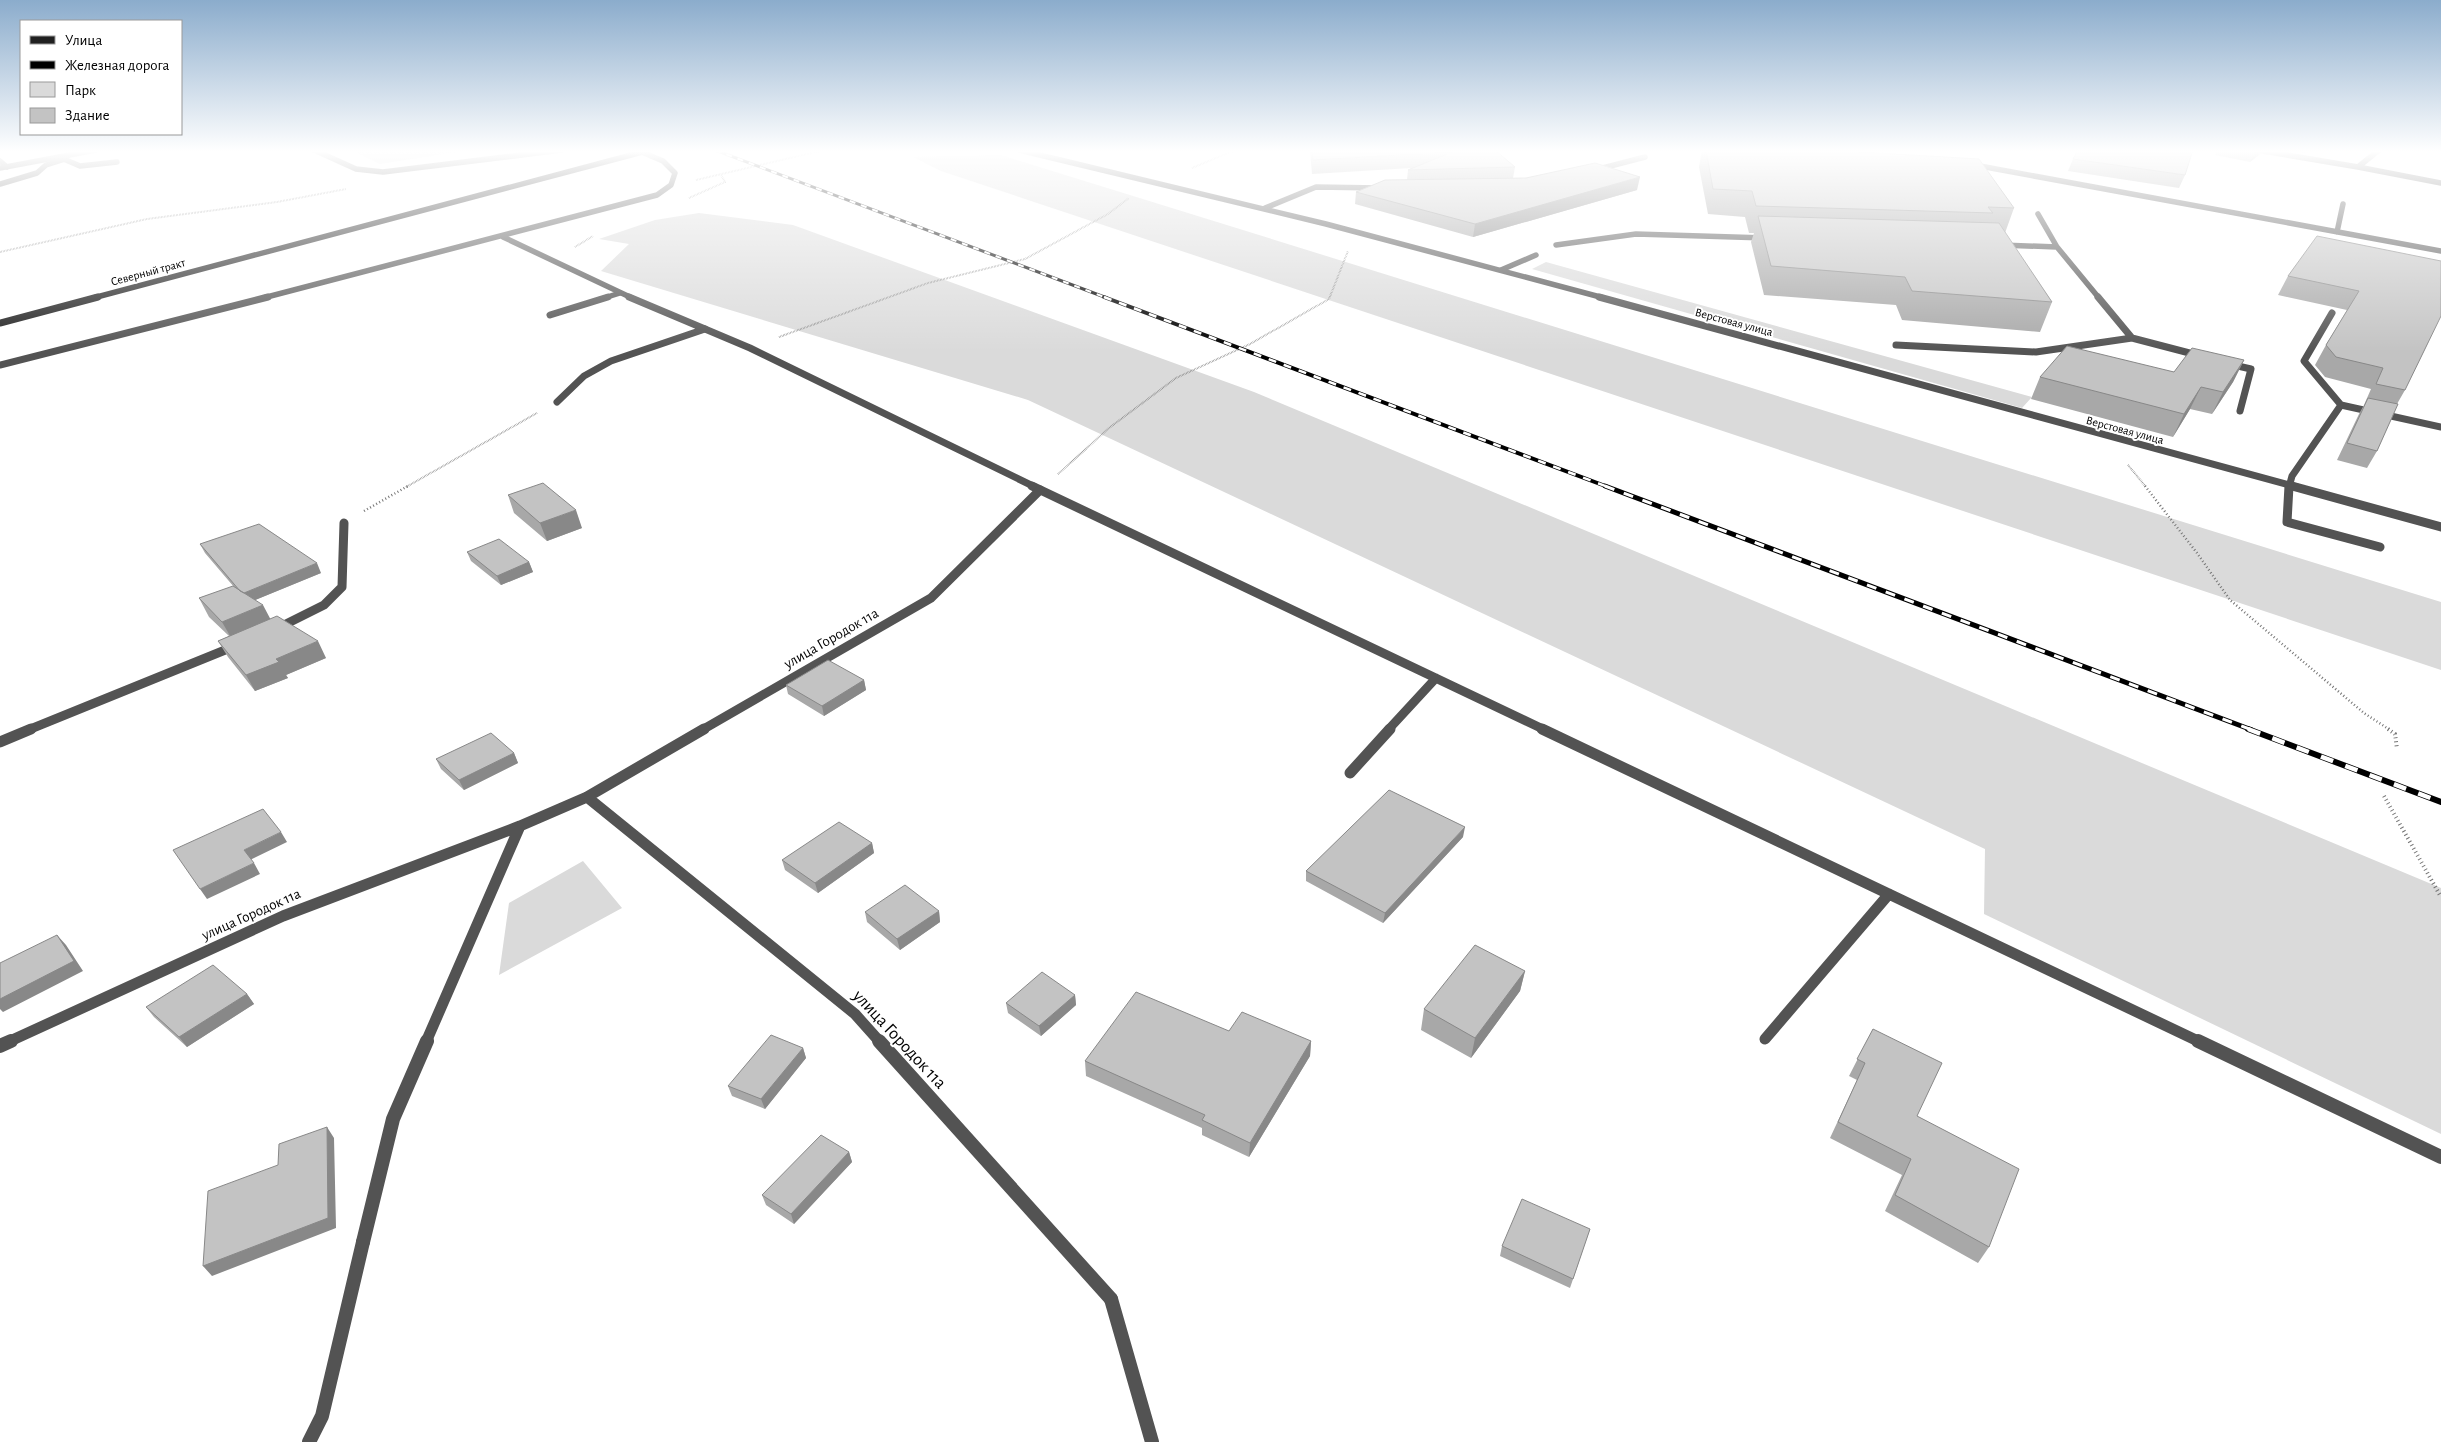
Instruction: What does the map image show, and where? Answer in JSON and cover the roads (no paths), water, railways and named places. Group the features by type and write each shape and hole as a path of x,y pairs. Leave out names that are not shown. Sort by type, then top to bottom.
{"main road":[{"name":"Северный тракт","path":"0,323 397,217"}],"street":[{"path":"0,365 577,217"},
{"name":"Верстовая улица","path":"1300,217 1501,270 2109,438 2289,484 2441,526"},
{"path":"2040,217 2057,247 2132,338"},
{"path":"2257,217 2441,250"},
{"path":"2337,232 2340,217"},
{"path":"1556,245 1636,234 1773,238"},
{"path":"503,237 620,293 750,348 1040,490 2441,1157"},
{"path":"1989,245 2057,247"},
{"path":"1501,270 1536,255"},
{"path":"550,315 620,293"},
{"path":"2332,313 2304,361 2340,405 2440,426"},
{"path":"557,402 584,376 611,361 705,329"},
{"path":"1896,344 2036,352 2132,338 2205,357"},
{"path":"2223,362 2251,369 2240,412"},
{"path":"2340,405 2292,476 2289,484 2288,522 2380,546"},
{"name":"улица Городок 11а","path":"0,1046 283,916 520,826 587,797 931,598 1040,490"},
{"path":"264,634 324,605 342,587 344,523"},
{"path":"0,742 246,642"},
{"path":"1350,773 1436,678"},
{"name":"улица Городок 11а","path":"587,797 855,1014 1111,1299 1152,1442"},
{"path":"309,1442 322,1416 393,1119 520,826"},
{"path":"1765,1039 1889,894"}],"railway":[{"path":"893,217 1107,298"},
{"path":"1104,297 1608,487"},
{"path":"1605,486 2252,730"},
{"path":"2248,729 2441,802"}]}
